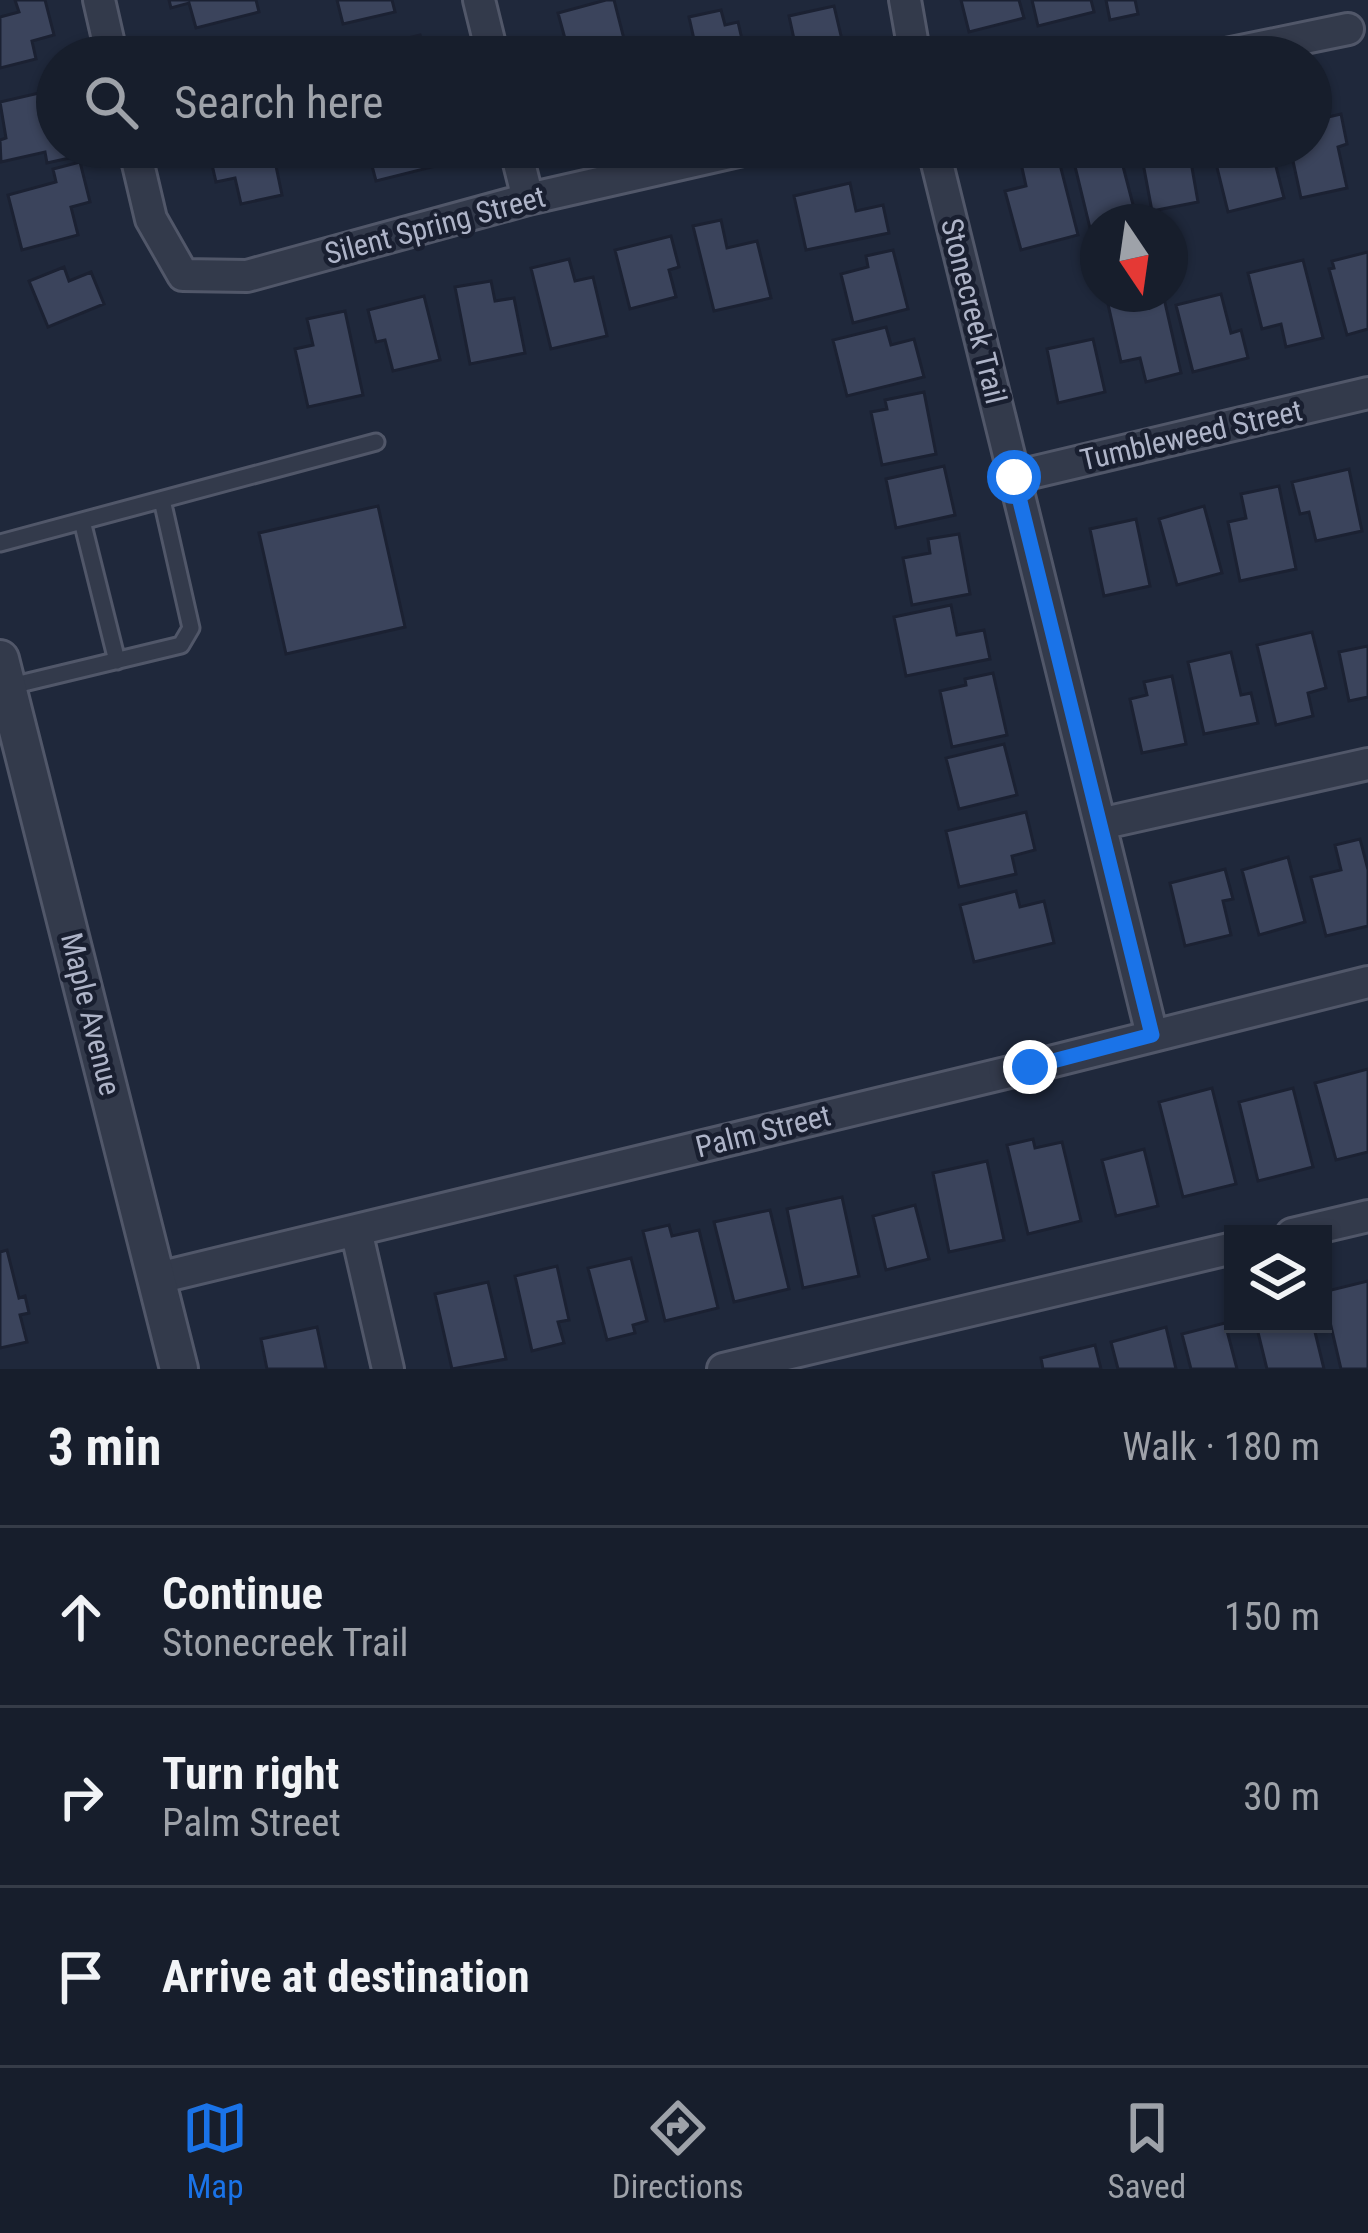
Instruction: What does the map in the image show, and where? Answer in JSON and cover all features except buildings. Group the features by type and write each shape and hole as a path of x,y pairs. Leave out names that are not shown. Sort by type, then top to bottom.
{"street":[{"path":"99,0 107,36"},
{"path":"479,0 488,36"},
{"path":"905,0 911,36"},
{"path":"1310,36 1348,28"},
{"name":"Silent Spring Street","path":"139,168 152,219 183,275 247,276 666,168"},
{"path":"520,168 528,200"},
{"name":"Stonecreek Trail","path":"938,168 1152,1035"},
{"name":"Tumbleweed Street","path":"1014,477 1368,393"},
{"name":"Maple Avenue","path":"4,673 179,1369"},
{"path":"1100,824 1368,764"},
{"name":"Palm Street","path":"158,1278 1368,982"},
{"path":"1330,1225 1368,1216"},
{"path":"356,1230 388,1369"},
{"path":"723,1369 1224,1250"}],"lane":[{"path":"0,543 376,442"},
{"path":"4,673 117,661 181,645 191,628 162,500"},
{"path":"82,521 117,661"}],"route":[{"path":"1014,477 1152,1035 1030,1067"}]}
